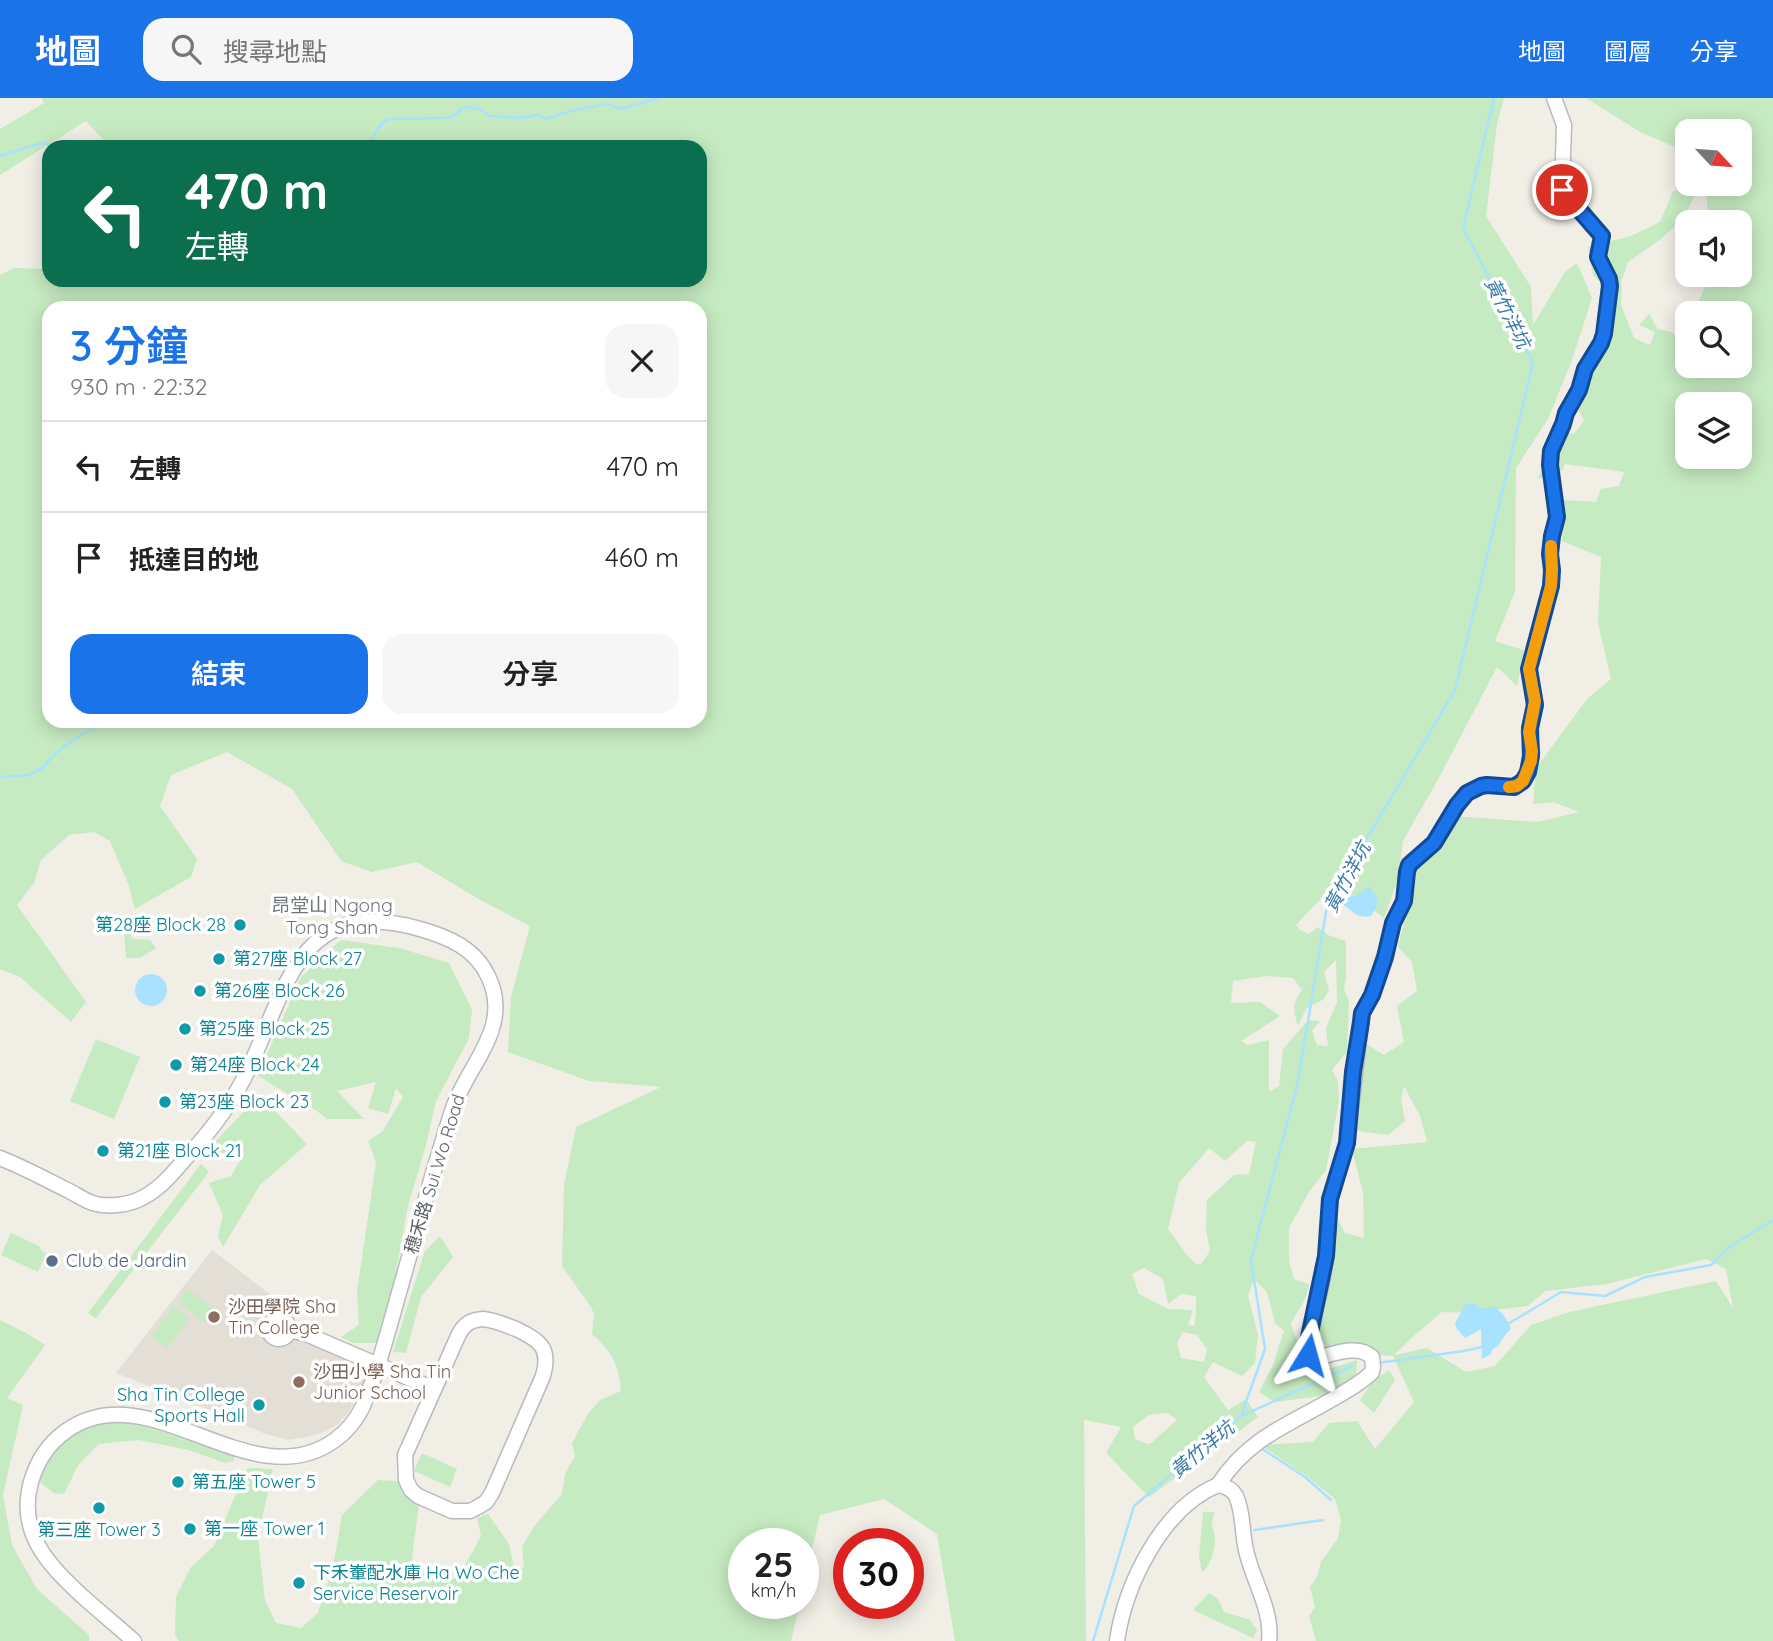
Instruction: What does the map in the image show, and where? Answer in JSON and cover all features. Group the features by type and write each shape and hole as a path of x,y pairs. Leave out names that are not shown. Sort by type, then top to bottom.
{"street":[{"path":"1116,1641 1125,1602 1135,1577 1148,1553 1179,1513 1205,1491 1218,1485 1236,1461 1259,1440 1368,1377 1373,1370 1372,1357 1362,1351 1346,1351 1313,1359 1307,1352 1324,1271 1330,1199 1347,1143 1353,1072 1362,1013 1372,995 1388,949 1393,923 1404,901 1408,867 1434,843 1467,793 1484,785 1512,787 1519,785 1525,778 1531,761 1529,732 1535,701 1529,669 1551,586 1550,554 1557,517 1550,465 1551,451 1566,413 1579,390 1585,369 1603,339 1610,289 1609,279 1598,257 1602,236 1562,190 1564,125 1554,98"},
{"name":"穗禾路 Sui Wo Road","path":"0,1158 94,1203 117,1205 140,1200 160,1186 218,1122 248,1070 292,972 306,951 338,927 366,921 411,927 455,942 473,954 488,975 494,994 495,1023 488,1042 464,1082 453,1108 378,1365 363,1407 350,1426 337,1439 323,1447 307,1453 279,1457 251,1452 163,1423 125,1415 105,1415 71,1427 53,1443 37,1465 31,1481 28,1508 32,1533 44,1556 55,1570 134,1641"},
{"path":"475,1320 494,1320 537,1340 546,1357 543,1376 492,1493 486,1502 470,1511 452,1511 418,1496 406,1480 405,1455 434,1389 464,1325 475,1320"},
{"path":"289,1330 306,1334 434,1389"},
{"path":"1218,1485 1225,1486 1236,1497 1250,1566 1267,1615 1269,1641"}],"shaded area":[{"path":"212,1250 279,1301 258,1334 280,1347 293,1340 303,1339 369,1368 359,1396 338,1424 324,1432 287,1440 263,1433 116,1373"}],"green space":[{"path":"42,98 1504,98 1497,124 1486,216 1531,287 1533,325 1565,272 1577,263 1592,298 1572,360 1548,419 1516,468 1515,592 1495,641 1524,650 1517,686 1497,667 1403,841 1398,879 1384,918 1336,882 1296,925 1308,934 1318,927 1330,936 1346,941 1344,990 1349,1001 1347,1052 1332,1070 1338,1081 1339,1101 1326,1170 1309,1192 1289,1228 1289,1261 1294,1279 1309,1284 1291,1324 1297,1341 1294,1364 1319,1369 1357,1360 1356,1378 1328,1395 1275,1402 1259,1392 1272,1367 1284,1331 1275,1323 1267,1292 1254,1279 1248,1295 1258,1335 1255,1363 1242,1376 1213,1362 1204,1377 1228,1410 1246,1399 1258,1417 1149,1497 1106,1453 1121,1427 1084,1420 1086,1641 955,1641 937,1534 884,1499 820,1515 817,1528 728,1528 728,1619 796,1619 791,1641 179,1641 175,1634 176,1597 191,1567 214,1546 247,1468 273,1469 258,1538 265,1600 276,1623 301,1628 318,1613 333,1567 342,1515 378,1480 398,1481 406,1494 419,1504 412,1558 423,1573 435,1579 449,1581 460,1575 481,1536 477,1518 488,1514 509,1544 514,1569 524,1568 522,1547 535,1525 562,1494 565,1474 575,1457 572,1443 588,1414 600,1400 621,1391 613,1359 592,1334 594,1314 591,1307 562,1266 564,1185 576,1127 661,1087 589,1081 508,1052 511,997 530,926 417,862 372,872 341,861 292,789 227,752 171,775 160,806 197,859 191,877 135,909 129,886 110,841 94,832 69,835 41,860 34,883 17,905 86,1002 71,1022 20,977 0,969 0,275 14,268 42,269 42,287 707,287 707,140 103,140 86,121 56,140 42,140 42,149 0,175 0,129 44,103","holes":["1336,960 1337,1002 1326,1028 1328,1046 1317,1045 1312,1031 1320,1021 1308,1020 1283,1049 1279,1086 1269,1092 1269,1040 1248,1045 1241,1041 1280,1016 1260,1002 1231,1003 1233,981 1266,976 1293,978 1302,990 1294,1007 1298,1026 1306,1009 1324,999 1329,990 1324,972","1247,1141 1256,1142 1249,1174 1234,1175 1207,1200 1206,1230 1210,1251 1202,1263 1197,1265 1168,1229 1179,1183 1209,1148 1225,1161","1144,1268 1163,1279 1168,1304 1181,1294 1196,1296 1194,1326 1188,1325 1193,1310 1168,1309 1139,1294 1132,1274","1183,1332 1197,1335 1207,1349 1204,1362 1181,1358 1177,1343","1168,1413 1177,1420 1151,1443 1135,1439 1133,1427 1149,1415"]},
{"path":"1586,98 1773,98 1773,1641 1316,1641 1309,1616 1315,1607 1310,1587 1317,1577 1321,1562 1338,1538 1341,1520 1335,1499 1261,1445 1313,1442 1329,1423 1357,1421 1375,1449 1414,1402 1393,1356 1329,1352 1317,1330 1331,1207 1345,1233 1364,1238 1363,1193 1352,1149 1427,1142 1420,1116 1404,1086 1401,1098 1405,1121 1388,1135 1344,1129 1363,1042 1384,1055 1404,1042 1397,1006 1417,991 1412,962 1398,947 1420,858 1453,816 1538,822 1579,812 1553,802 1533,804 1536,768 1588,698 1611,679 1598,623 1601,557 1562,541 1564,500 1596,502 1601,489 1619,486 1624,472 1565,464 1562,471 1537,479 1550,456 1553,431 1574,434 1584,421 1570,392 1600,328 1603,306 1602,284 1593,275 1588,247 1631,236 1660,222 1673,191 1675,196 1694,196 1687,210 1675,210 1675,226 1628,262 1621,282 1621,305 1634,338 1650,345 1655,332 1639,325 1649,314 1658,329 1675,335 1675,378 1752,378 1752,301 1699,301 1705,287 1752,287 1752,210 1707,210 1707,196 1752,196 1752,119 1675,119 1675,147 1640,132","holes":["1706,1259 1726,1269 1733,1308 1716,1281 1569,1312 1531,1325 1495,1366 1466,1372 1427,1348 1394,1355 1442,1312 1467,1313 1528,1306 1545,1291 1607,1284"]},
{"path":"124,932 130,933 132,939 150,940 156,948 140,958 126,958"},
{"path":"341,940 399,948 449,963 472,1009 469,1038 436,1101 408,1206 393,1288 378,1343 352,1343 341,1337 359,1325 357,1292 376,1162 368,1141 383,1131 403,1097 396,1088 388,1114 368,1108 376,1082 337,1091 364,1119 327,1119 258,1075 301,977"},
{"path":"96,1039 140,1057 114,1119 70,1101"},
{"path":"254,1101 267,1103 307,1144 260,1185 223,1247 218,1236 223,1215 209,1183 231,1176 244,1154 205,1152"},
{"path":"201,1164 209,1172 96,1318 88,1313"},
{"path":"11,1233 39,1246 46,1253 38,1272 1,1255"},
{"path":"440,1236 453,1257 421,1297 406,1353 393,1352 425,1251"},
{"path":"188,1289 215,1310 204,1323 178,1302"},
{"path":"174,1306 190,1318 167,1348 151,1336"},
{"path":"0,1320 45,1345 7,1398 23,1405 3,1495 12,1545 37,1589 89,1635 89,1641 0,1641"},
{"path":"1389,1370 1395,1380 1374,1413 1360,1400 1374,1380"},
{"path":"108,1421 133,1423 226,1450 235,1455 234,1461 225,1463 189,1450 139,1440 99,1444 78,1465 64,1494 54,1493 38,1481 47,1459 61,1439"},
{"path":"422,1453 457,1469 450,1487 414,1471"},
{"path":"1203,1512 1215,1512 1212,1525 1215,1541 1212,1558 1202,1573 1199,1556"},
{"path":"1209,1593 1218,1599 1224,1612 1250,1620 1257,1630 1253,1638 1193,1610"}],"water":[{"path":"1369,887 1378,898 1371,916 1358,915 1342,904"},
{"path":"151,974 162,979 167,990 162,1001 151,1006 140,1001 135,990 140,979"},
{"path":"1466,1304 1475,1304 1480,1308 1496,1307 1511,1329 1491,1354 1482,1359 1481,1329 1465,1338 1455,1323"}],"waterway":[{"path":"372,140 389,119 448,118 468,107 479,109 490,116 522,118 537,115 546,119 574,110 607,104 625,108 659,98"},
{"name":"黃竹洋坑","path":"1093,1641 1134,1506 1241,1416 1265,1349 1251,1260 1298,1082 1327,906 1455,690 1533,363 1463,228 1494,98"},
{"path":"0,156 42,143"},
{"path":"0,777 28,775 41,769 56,753 94,728"},
{"path":"1338,887 1357,907"},
{"path":"1508,1324 1561,1292 1605,1296 1645,1277 1711,1265 1731,1246 1773,1220"},
{"path":"1378,1363 1482,1347"},
{"path":"1241,1416 1352,1366"},
{"path":"1261,1448 1305,1477 1331,1500"},
{"path":"1254,1530 1323,1520"}],"slow traffic":[{"path":"1509,787 1517,786 1523,781 1531,761 1529,732 1535,701 1529,669 1551,586 1551,546"}],"place":[{"name":"第28座 Block 28","path":"240,925"},
{"name":"第27座 Block 27","path":"219,959"},
{"name":"第26座 Block 26","path":"200,991"},
{"name":"第25座 Block 25","path":"185,1029"},
{"name":"第24座 Block 24","path":"176,1065"},
{"name":"第23座 Block 23","path":"165,1102"},
{"name":"第21座 Block 21","path":"103,1151"},
{"name":"Club de Jardin","path":"52,1261"},
{"name":"沙田學院 Sha Tin College","path":"214,1317"},
{"name":"沙田小學 Sha Tin Junior School","path":"299,1382"},
{"name":"Sha Tin College Sports Hall","path":"259,1405"},
{"name":"第五座 Tower 5","path":"178,1482"},
{"name":"第三座 Tower 3","path":"99,1508"},
{"name":"第一座 Tower 1","path":"190,1529"},
{"name":"下禾輋配水庫 Ha Wo Che Service Reservoir","path":"299,1583"}],"district":[{"name":"昂堂山 Ngong Tong Shan","path":"332,916"}],"route":[{"path":"1308,1355 1309,1337 1326,1256 1330,1199 1347,1143 1353,1072 1362,1013 1372,995 1390,942 1393,923 1404,901 1407,870 1411,863 1434,843 1467,793 1484,785 1519,785 1525,778 1531,761 1529,732 1535,701 1529,669 1551,586 1550,554 1557,517 1550,465 1551,451 1566,413 1579,390 1585,369 1603,339 1610,289 1609,279 1598,257 1602,236 1562,190"}]}
